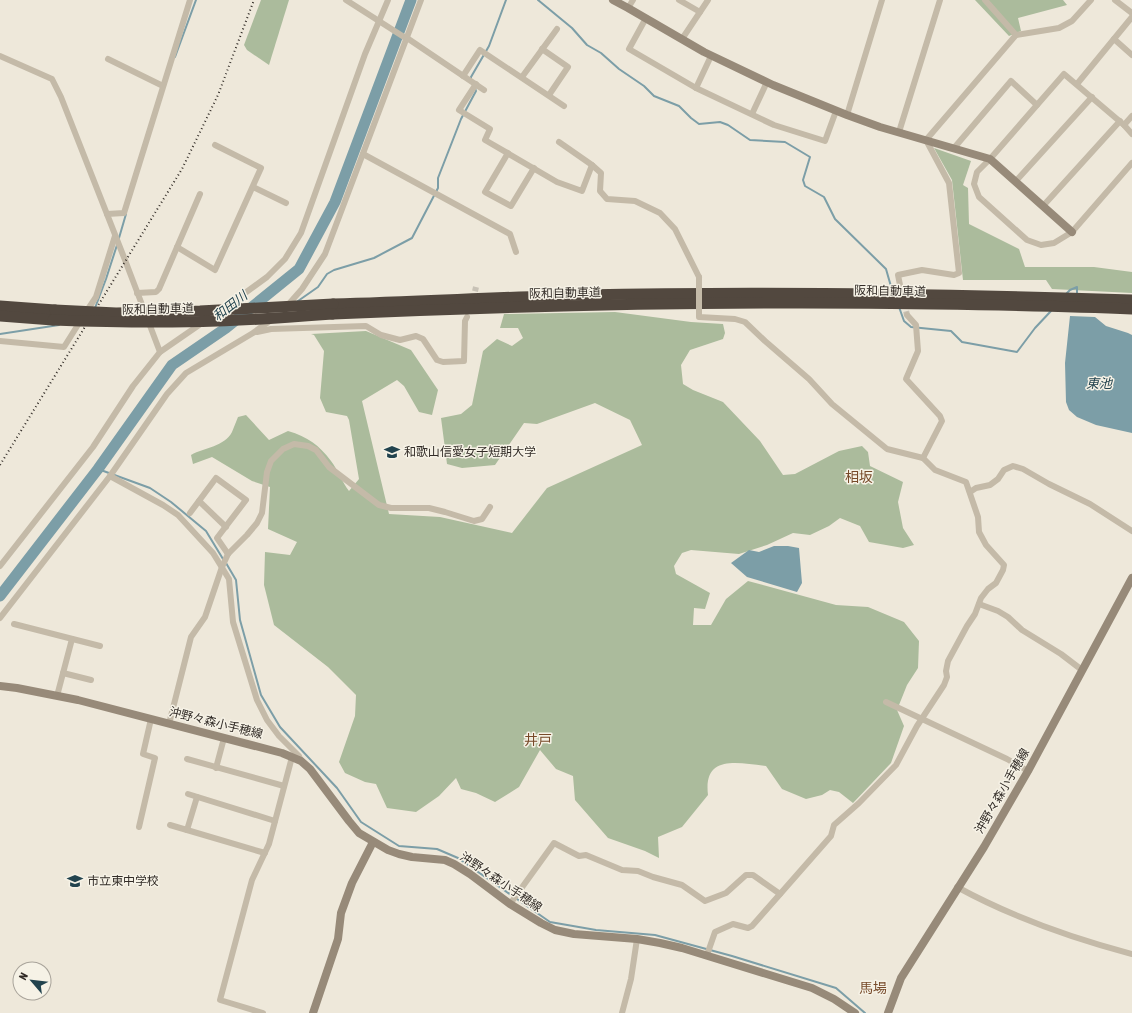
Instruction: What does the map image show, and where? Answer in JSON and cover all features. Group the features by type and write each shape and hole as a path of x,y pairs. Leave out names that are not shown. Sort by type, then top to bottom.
{"highway":[{"name":"阪和自動車道","path":"0,316 333,309 580,295 672,294 905,294 1107,304 1132,309"},
{"name":"阪和自動車道","path":"1107,304 1132,300"},
{"name":"阪和自動車道","path":"0,306 54,315"}],"main road":[{"path":"613,0 711,56 767,82 847,115 990,159 1072,232"},
{"name":"沖野々森小手穂線","path":"888,1013 901,978 925,942 957,887 984,847 1028,770 1132,578"},
{"name":"沖野々森小手穂線","path":"0,686 78,700 282,753 301,761 310,768 359,833 388,850 399,854 412,857 444,860 454,864 510,904 555,930 574,934 660,942 812,988 834,999 855,1013"},
{"path":"313,1013 338,939 342,913 352,883 373,842"}],"street":[{"path":"106,214 124,213 190,0"},
{"path":"346,0 484,90"},
{"path":"0,566 93,447 133,386 160,352 242,296 267,277 285,259 300,233 388,0"},
{"path":"0,618 110,476 167,394 186,373 253,333 280,314 302,289 325,254 421,0"},
{"path":"628,8 633,0"},
{"path":"679,0 700,12"},
{"path":"682,40 708,0"},
{"path":"847,115 882,0"},
{"path":"899,132 940,0"},
{"path":"985,0 1016,35"},
{"path":"900,285 898,275 922,270 954,275 959,273 949,183 926,140 1016,35 1059,28 1072,21 1091,0"},
{"path":"1116,0 1132,13"},
{"path":"1076,84 1132,17"},
{"path":"646,18 629,49 696,88 774,125 825,141 836,111"},
{"path":"522,77 557,29"},
{"path":"1114,39 1132,55"},
{"path":"542,49 568,67 548,95"},
{"path":"463,76 480,50 564,106"},
{"path":"0,56 52,79 61,98 160,352"},
{"path":"696,88 711,56"},
{"path":"108,59 163,86"},
{"path":"1132,134 1122,123 1064,74 977,172 974,184 979,197 1027,240 1041,246 1054,243 1072,232 1132,163"},
{"path":"954,148 1011,81 1037,106"},
{"path":"752,114 767,82"},
{"path":"476,84 459,110 490,129 485,140 557,182 582,191 592,165"},
{"path":"1016,182 1092,97"},
{"path":"1043,206 1122,123 1132,116"},
{"path":"559,142 601,173 600,191 607,199 635,201 660,213 675,229 699,277 699,317 736,319 745,322 810,379 832,404 887,449 923,458 935,470 966,482 978,517 979,532 986,546 1004,565 996,583 988,589 981,598 975,614 948,661 946,671 947,677 944,685 922,718 896,765 859,803 834,825 831,836 752,926 748,928 733,924 715,932 707,956"},
{"path":"177,247 215,270 262,168 215,145"},
{"path":"508,153 485,192 511,206 534,168"},
{"path":"363,154 510,234 516,252"},
{"path":"253,187 286,203"},
{"path":"137,293 156,292 159,289 200,194"},
{"path":"0,342 64,347 96,297 115,236"},
{"path":"907,315 916,325 918,351 906,378 940,416 942,421 923,458"},
{"path":"253,333 271,329 366,326 381,335 400,340 416,336 423,339 437,360 443,362 464,361 465,321 467,317"},
{"path":"169,724 191,637 205,617 222,566 228,554 257,523 262,513 267,472 271,461 282,449 294,444 308,446 316,450 329,467 379,505 391,508 429,508 474,521 482,519 490,507"},
{"path":"970,492 976,488 990,486 998,479 1004,470 1013,466 1023,469 1049,484 1090,504 1132,531"},
{"path":"110,476 163,505 178,515 213,553 222,566 229,579 233,622 256,700 267,720 279,736 299,756 301,761"},
{"path":"190,513 216,478 246,500 217,538 228,554"},
{"path":"199,500 226,527"},
{"path":"979,604 998,611 1008,617 1022,630 1061,654 1082,670"},
{"path":"14,624 100,646"},
{"path":"57,696 72,639"},
{"path":"63,673 91,680"},
{"path":"886,702 1028,770"},
{"path":"139,827 155,758 143,754 151,720"},
{"path":"216,768 224,738"},
{"path":"263,1013 220,1000 252,880 269,844 292,757"},
{"path":"187,759 284,786"},
{"path":"188,794 275,821"},
{"path":"187,830 197,797"},
{"path":"170,825 265,853"},
{"path":"510,904 554,843 579,856 586,855 622,870 638,871 682,885 705,901 726,893 746,875 753,875 780,894"},
{"path":"957,887 987,903 1036,924 1095,945 1132,954"},
{"path":"622,1013 631,980 638,939"}],"green space":[{"path":"261,0 289,0 269,65 247,50 244,45"},
{"path":"975,0 1063,0 1067,5 1018,18 1021,31 1009,36"},
{"path":"934,148 971,161 963,185 968,188 969,224 1019,249 1025,267 1094,267 1132,272 1132,293 1052,289 1046,280 963,280 952,180"},
{"path":"615,312 691,322 723,324 725,333 723,339 690,350 681,365 683,384 693,390 723,402 760,441 783,475 795,474 839,451 862,446 868,452 870,466 903,482 898,502 903,528 914,545 903,548 869,542 860,526 840,518 829,526 810,535 793,533 767,545 739,554 691,550 682,553 674,566 676,574 710,593 705,609 694,608 693,625 711,625 726,599 748,581 836,605 868,607 904,622 919,641 918,668 907,685 897,710 904,726 891,763 853,803 839,792 830,790 822,795 806,799 782,789 766,766 734,763 725,764 717,767 711,773 708,782 708,795 682,827 658,837 659,858 645,851 608,838 575,800 573,776 556,769 540,750 519,787 495,802 476,793 461,789 456,778 439,796 416,812 387,808 376,784 365,782 345,773 339,762 355,716 356,695 328,667 274,625 264,585 265,552 290,555 297,542 268,529 270,487 252,481 212,457 193,464 191,455 224,441 232,432 238,417 246,415 269,440 288,431 312,442 322,450 331,461 349,491 359,479 349,420 347,416 326,412 320,398 324,351 314,335 311,334 366,331 411,350 438,390 432,415 419,412 404,386 397,380 362,401 389,514 440,517 512,533 547,488 642,445 630,420 595,403 537,424 524,423 495,465 462,468 447,464 441,418 461,414 472,405 483,351 497,339 512,346 523,338 518,328 500,328 504,314"}],"water":[{"name":"東池","path":"1070,316 1095,317 1106,326 1132,335 1132,433 1096,425 1077,417 1069,410 1066,402 1065,363"},
{"path":"774,546 799,548 802,583 797,592 747,577 731,563 749,550 759,552"}],"waterway":[{"path":"175,57 196,0"},
{"name":"和田川","path":"0,596 98,469 172,365 226,328 299,269 335,202 411,0"},
{"path":"471,79 489,46 506,0"},
{"path":"538,0 572,28 587,45 601,53 619,69 644,86 654,96 679,106 699,124 720,122 728,125 750,140 785,142 810,157 803,180 805,186 824,197 835,219 886,269 892,290"},
{"path":"298,301 318,287 327,274 334,270 374,258 412,238 438,188 438,178 461,119 476,91 475,88"},
{"path":"119,238 126,214"},
{"path":"95,308 117,245"},
{"path":"1066,294 1070,290 1077,287 1077,295"},
{"path":"899,307 904,321 911,327 951,331 962,342 1017,352 1035,328 1051,311"},
{"path":"0,334 59,325"},
{"path":"98,469 150,488 171,502 206,531 223,559"},
{"path":"226,563 236,580 240,620 261,695 280,727 337,788 361,822 399,846 437,849 458,858 550,922 596,930 655,935 732,956 836,988 865,1013"}],"tunnel":[{"path":"900,285 907,315"},
{"path":"473,300 476,287"}],"railway":[{"path":"0,465 182,169 218,95 254,0"}],"place":[{"name":"和歌山信愛女子短期大学","path":"392,452"},
{"name":"市立東中学校","path":"75,881"}],"district":[{"name":"相坂","path":"859,477"},
{"name":"井戸","path":"538,740"},
{"name":"馬場","path":"873,988"}]}
